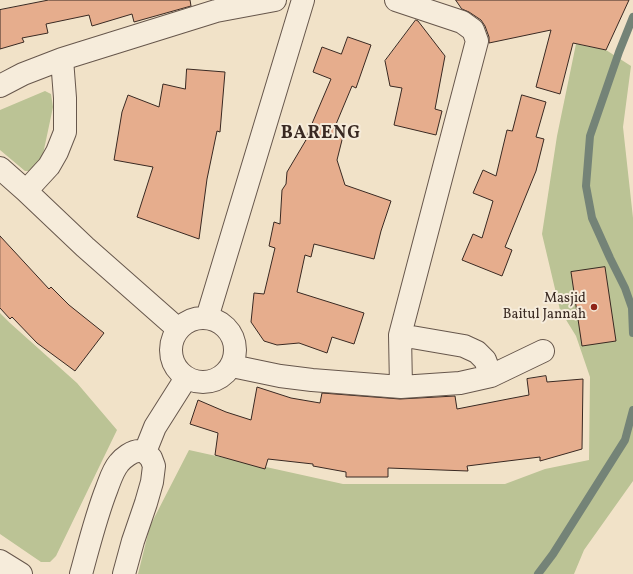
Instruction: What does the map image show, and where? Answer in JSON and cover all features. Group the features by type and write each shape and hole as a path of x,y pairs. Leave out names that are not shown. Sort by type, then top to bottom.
{"street":[{"path":"0,86 23,74 62,59 216,11 275,0"},
{"path":"207,318 303,0"},
{"path":"396,0 462,22 473,30 477,41 400,335 401,387"},
{"path":"26,191 49,166 57,152 65,132 65,98 62,59"},
{"path":"0,168 85,247 178,329"},
{"path":"196,318 217,320 226,327 233,335 236,346 232,366 225,375 216,380 206,382 196,382 186,378 175,365 171,350 173,339 178,329 186,322 196,318"},
{"path":"400,335 464,346 478,352 485,360 491,376"},
{"path":"232,366 280,376 312,380 401,387 460,383 491,376 544,351"},
{"path":"145,452 155,427 186,378"},
{"path":"81,574 91,537 111,478 118,464 132,452 139,450 145,452 154,466 152,482 124,574"},
{"path":"0,561 21,574"}],"green space":[{"path":"576,44 606,50 631,66 623,127 633,218 633,481 584,550 574,574 138,574 150,526 189,450 343,484 505,484 545,469 589,460 590,377 576,336 560,310 542,234 557,136"},
{"path":"45,91 51,94 53,107 42,159 32,171 25,171 0,150 0,110"},
{"path":"0,313 77,383 117,430 56,556 50,562 41,562 0,534"}],"building":[{"path":"49,0 190,0 191,6 134,22 132,14 92,26 89,15 46,24 48,33 22,38 24,42 0,49 0,10"},
{"path":"456,0 629,0 606,50 573,43 560,94 536,87 551,30 489,43 489,37 481,20 462,9"},
{"path":"416,20 445,56 435,109 442,111 436,135 394,125 402,88 390,86 385,61"},
{"path":"348,37 371,45 356,88 352,86 334,129 344,132 337,160 345,185 391,201 374,259 314,244 311,257 305,255 297,292 364,313 354,344 332,337 327,353 299,343 277,345 264,341 251,322 254,293 264,294 275,248 269,246 274,222 280,224 282,190 286,184 287,172 306,140 331,79 313,72 322,47 341,54"},
{"path":"187,69 225,72 220,132 217,131 207,179 199,239 137,217 153,167 114,160 122,112 128,95 159,107 163,84 185,89"},
{"path":"522,95 546,102 536,137 544,139 536,171 505,247 512,250 502,276 462,260 473,234 482,238 493,201 473,193 483,170 496,176 507,130 512,131"},
{"path":"0,236 49,289 51,287 69,305 104,333 75,371 37,343 12,317 10,319 0,308"},
{"name":"Masjid Baitul Jannah","path":"605,267 616,341 582,346 571,272"},
{"path":"546,376 547,382 583,379 582,449 540,461 540,457 467,466 468,471 388,468 388,477 346,477 346,472 313,466 313,464 268,459 265,469 215,455 218,433 190,424 198,400 226,412 251,420 257,387 291,398 320,403 322,393 400,399 455,396 457,409 529,395 527,379"}],"waterway":[{"path":"633,17 619,52 590,136 586,186 592,218 625,288 632,308 633,333"},
{"path":"538,574 553,554 625,440 633,410"}],"place":[{"name":"Masjid Baitul Jannah","path":"594,307"}],"district":[{"name":"BARENG","path":"321,135"}]}
